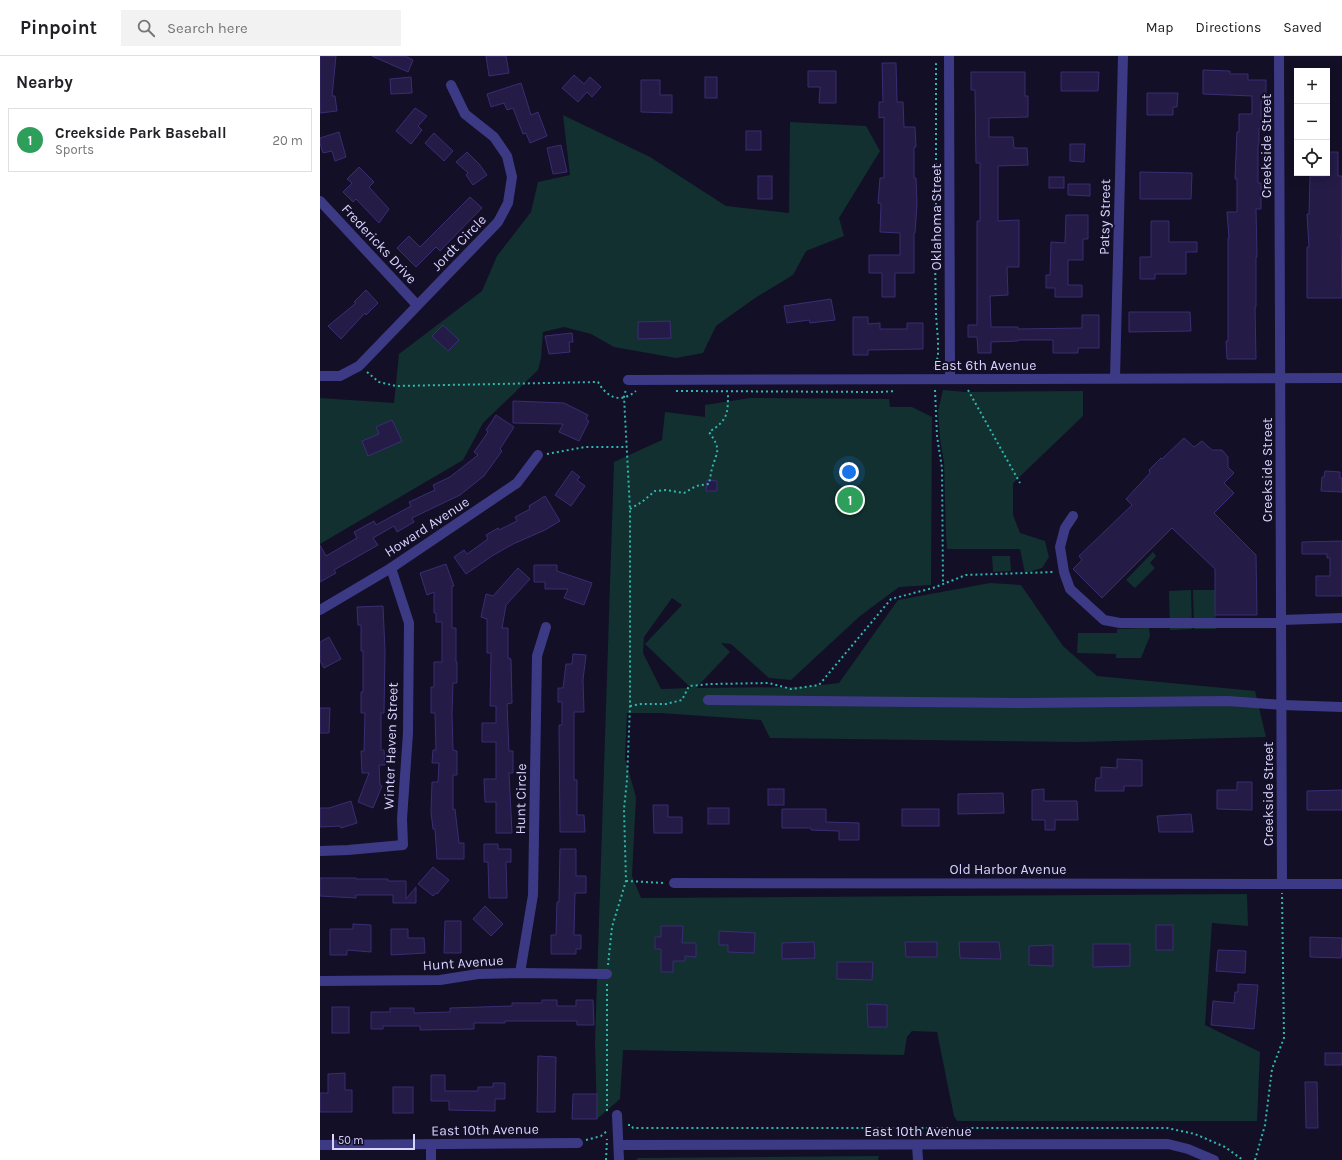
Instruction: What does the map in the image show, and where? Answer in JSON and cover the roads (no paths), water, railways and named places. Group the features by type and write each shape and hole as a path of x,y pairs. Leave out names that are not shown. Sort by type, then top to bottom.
{"street":[{"name":"Oklahoma Street","path":"949,56 950,379"},
{"name":"Patsy Street","path":"1115,378 1123,56"},
{"name":"Creekside Street","path":"1279,56 1282,884"},
{"name":"Jordt Circle","path":"320,376 340,376 359,366 498,222 508,203 512,178 507,156 494,137 464,114 451,85"},
{"name":"Fredericks Drive","path":"320,201 418,305"},
{"name":"East 6th Avenue","path":"628,380 1342,378"},
{"name":"Howard Avenue","path":"320,610 391,568 517,484 538,455"},
{"path":"1072,516 1065,528 1060,547 1064,572 1070,589 1104,620 1120,623 1281,621 1342,618"},
{"name":"Winter Haven Street","path":"320,850 348,850 403,845 402,819 408,732 409,624 391,568"},
{"name":"Hunt Circle","path":"520,973 534,895 537,656 546,627"},
{"path":"708,700 1016,703 1228,701 1342,707"},
{"name":"Old Harbor Avenue","path":"674,883 1342,884"},
{"name":"Hunt Avenue","path":"320,981 440,980 478,974 607,974"},
{"path":"618,1119 619,1160"},
{"name":"East 10th Avenue","path":"320,1145 578,1143"},
{"name":"East 10th Avenue","path":"619,1145 1168,1144 1188,1149 1214,1160"},
{"path":"431,1145 431,1160"},
{"path":"917,1145 918,1160"}],"place":[{"name":"Creekside Park Baseball","path":"850,500"}]}
